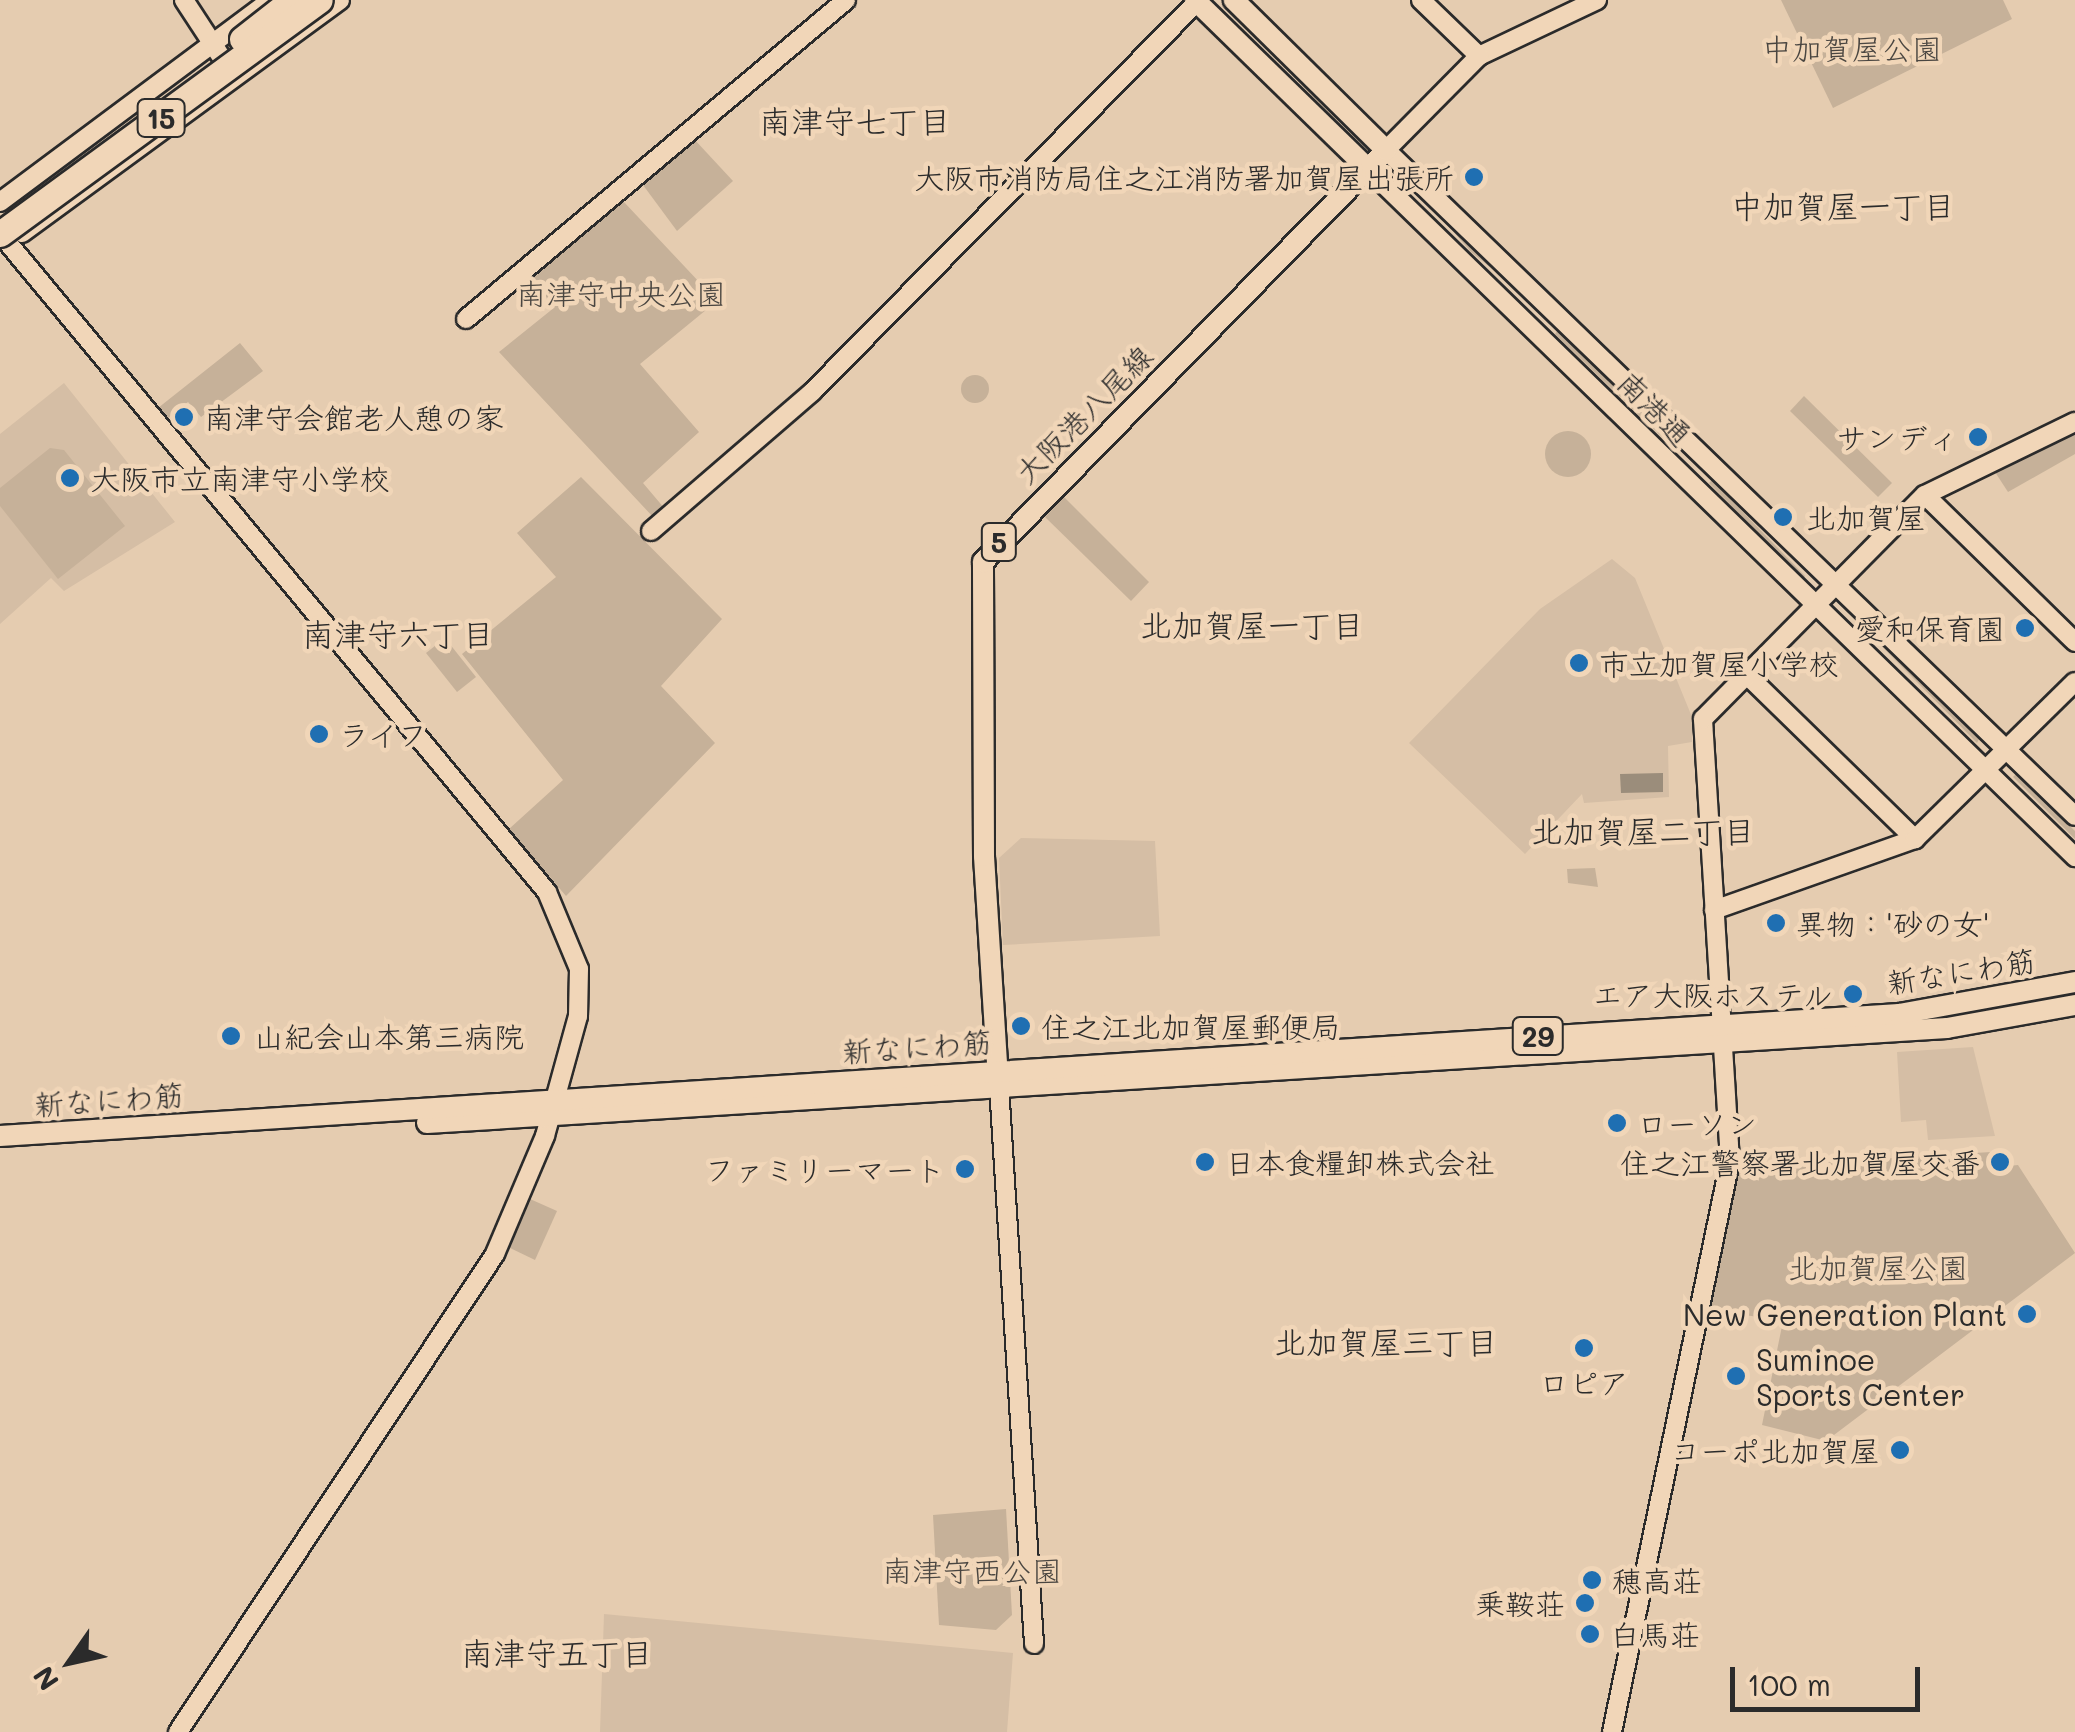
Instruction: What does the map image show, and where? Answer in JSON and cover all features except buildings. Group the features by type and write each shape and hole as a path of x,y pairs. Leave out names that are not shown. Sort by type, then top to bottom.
{"highway":[{"name":"15","path":"0,216 292,0"},
{"name":"15","path":"3,242 320,0"}],"main road":[{"name":"南港通","path":"1234,0 1386,150"},
{"name":"南港通","path":"1197,1 1368,168"},
{"name":"大阪港八尾線","path":"998,1078 984,856 982,562 1386,150"},
{"name":"新なにわ筋","path":"0,1149 552,1108 1724,1032 1899,1014 2075,982"},
{"name":"新なにわ筋","path":"1724,1032 1947,1028 2075,1005"},
{"name":"新なにわ筋","path":"0,1136 552,1108"}],"street":[{"path":"184,0 237,82"},
{"path":"0,202 271,0"},
{"path":"178,1732 495,1254 552,1108 580,982 560,910 3,242 237,82 340,0"},
{"path":"466,319 846,0"},
{"path":"1421,0 1479,56"},
{"path":"1386,150 1479,56 1597,0"},
{"path":"651,531 836,369 1197,1"},
{"name":"南港通","path":"1386,150 2075,816"},
{"name":"南港通","path":"1368,168 2075,857"},
{"path":"1612,1732 1730,1161 1703,719 1924,495 2075,422"},
{"path":"1924,495 2075,642"},
{"path":"1747,676 1915,839"},
{"path":"1714,910 1915,839 2075,682"},
{"path":"998,1078 1034,1644"}],"shaded area":[{"name":"大阪市立南津守小学校","path":"64,383 175,522 64,591 51,578 0,624 0,434"},
{"name":"市立加賀屋小学校","path":"1612,559 1635,578 1692,717 1692,742 1668,746 1669,797 1584,803 1582,794 1525,854 1409,743 1540,609"},
{"path":"1663,773 1663,792 1621,793 1620,774"},
{"path":"1021,838 1155,841 1160,936 1003,945 999,858"},
{"path":"1973,1047 1995,1136 1928,1140 1926,1120 1901,1122 1897,1052"},
{"path":"604,1614 1013,1653 1007,1732 600,1732"}],"green space":[{"name":"中加賀屋公園","path":"1781,0 2003,0 2012,19 1833,108"},
{"path":"694,139 733,181 677,231 643,185"},
{"path":"1407,178 1521,292 1471,252"},
{"name":"南津守中央公園","path":"623,201 717,301 640,364 699,432 643,483 665,509 654,518 499,352 555,307 531,280"},
{"path":"1558,330 1680,448 1677,452 1555,334"},
{"path":"240,343 263,371 201,417 188,402 167,419 158,408"},
{"path":"975,375 985,379 989,389 985,399 975,403 965,399 961,389 965,379"},
{"path":"1804,396 1892,483 1878,497 1790,411"},
{"path":"1568,431 1584,438 1591,454 1584,470 1568,477 1552,470 1545,454 1552,438"},
{"path":"2075,434 2075,454 2008,492 1995,472"},
{"path":"50,448 64,450 125,526 58,579 0,506 0,488"},
{"path":"581,477 722,619 661,686 715,743 566,896 509,829 563,780 462,654 556,577 517,533"},
{"path":"1712,480 1805,576 1803,579 1709,483"},
{"path":"1064,497 1149,582 1131,601 1045,517"},
{"path":"1854,613 1979,739 1977,743 1852,616"},
{"path":"445,638 476,677 457,692 426,653"},
{"path":"2016,774 2075,831 2075,839 2013,777"},
{"path":"1595,868 1598,887 1568,883 1567,869"},
{"name":"北加賀屋公園","path":"1991,1152 1989,1168 2018,1165 2075,1253 1826,1441 1762,1425 1783,1321 1707,1309 1735,1168"},
{"path":"530,1199 557,1211 535,1260 508,1247"},
{"name":"南津守西公園","path":"1006,1509 1012,1615 996,1630 939,1625 933,1515"}],"place":[{"name":"大阪市消防局住之江消防署加賀屋出張所","path":"1474,177"},
{"name":"南津守会館老人憩の家","path":"184,417"},
{"name":"サンディ","path":"1978,437"},
{"name":"大阪市立南津守小学校","path":"70,478"},
{"name":"北加賀屋","path":"1783,517"},
{"name":"愛和保育園","path":"2025,628"},
{"name":"市立加賀屋小学校","path":"1579,663"},
{"name":"ライフ","path":"319,734"},
{"name":"異物：'砂の女'","path":"1776,923"},
{"name":"エア大阪ホステル","path":"1853,994"},
{"name":"住之江北加賀屋郵便局","path":"1021,1026"},
{"name":"山紀会山本第三病院","path":"231,1036"},
{"name":"ローソン","path":"1617,1123"},
{"name":"日本食糧卸株式会社","path":"1205,1162"},
{"name":"住之江警察署北加賀屋交番","path":"2000,1162"},
{"name":"ファミリーマート","path":"965,1169"},
{"name":"New Generation Plant","path":"2027,1314"},
{"name":"ロピア","path":"1584,1348"},
{"name":"Suminoe Sports Center","path":"1736,1376"},
{"name":"コーポ北加賀屋","path":"1900,1450"},
{"name":"穂高荘","path":"1592,1580"},
{"name":"乗鞍荘","path":"1585,1603"},
{"name":"白馬荘","path":"1590,1634"}],"district":[{"name":"南津守七丁目","path":"855,120"},
{"name":"中加賀屋一丁目","path":"1843,205"},
{"name":"北加賀屋一丁目","path":"1252,624"},
{"name":"南津守六丁目","path":"398,633"},
{"name":"北加賀屋二丁目","path":"1643,830"},
{"name":"北加賀屋三丁目","path":"1386,1341"},
{"name":"南津守五丁目","path":"557,1652"}]}
